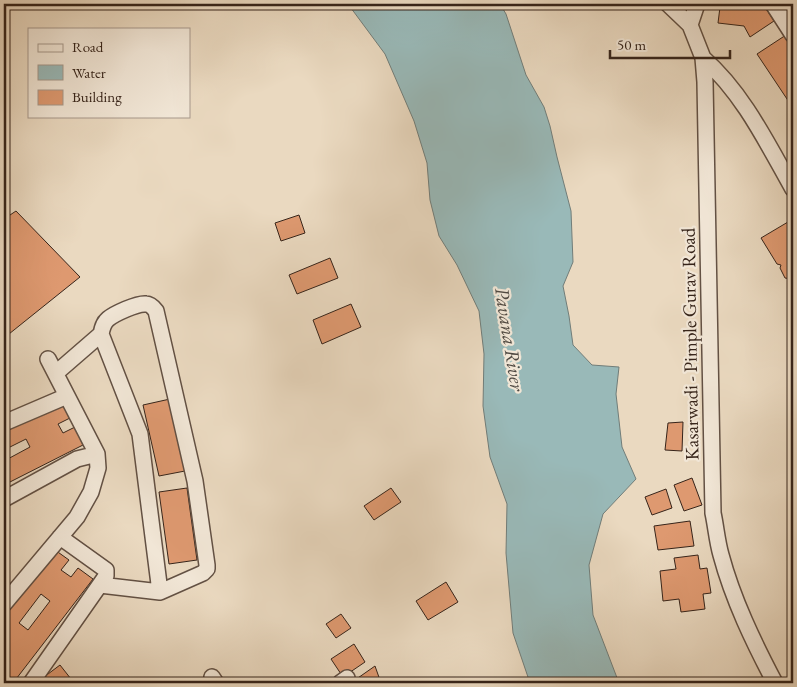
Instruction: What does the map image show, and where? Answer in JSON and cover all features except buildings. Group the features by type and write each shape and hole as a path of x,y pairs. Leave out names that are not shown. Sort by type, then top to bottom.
{"street":[{"name":"Kasarwadi - Pimple Gurav Road","path":"668,4 690,25 703,58 713,513 720,554 730,585 759,652 775,683"},
{"path":"690,25 697,4"},
{"path":"793,6 777,9 793,35"},
{"path":"703,58 729,84 766,141 793,189"},
{"path":"56,373 101,334 108,318 134,306 144,304 151,305 156,310 195,481 207,565 203,573 160,592 100,585"},
{"path":"101,334 140,434 160,592"},
{"path":"4,604 77,517 91,492 98,468 97,454 48,359"},
{"path":"4,423 68,396"},
{"path":"4,499 77,459 97,454"},
{"path":"31,683 106,576 106,570 60,537"}],"water":[{"name":"Pavana River","path":"348,4 500,4 506,14 526,75 544,107 571,211 573,262 563,286 573,345 592,365 619,367 616,394 622,447 636,479 603,514 589,565 593,615 619,683 530,683 513,633 506,553 507,504 490,457 483,406 484,354 479,311 457,265 439,236 430,200 427,163 414,121 385,54"}]}
